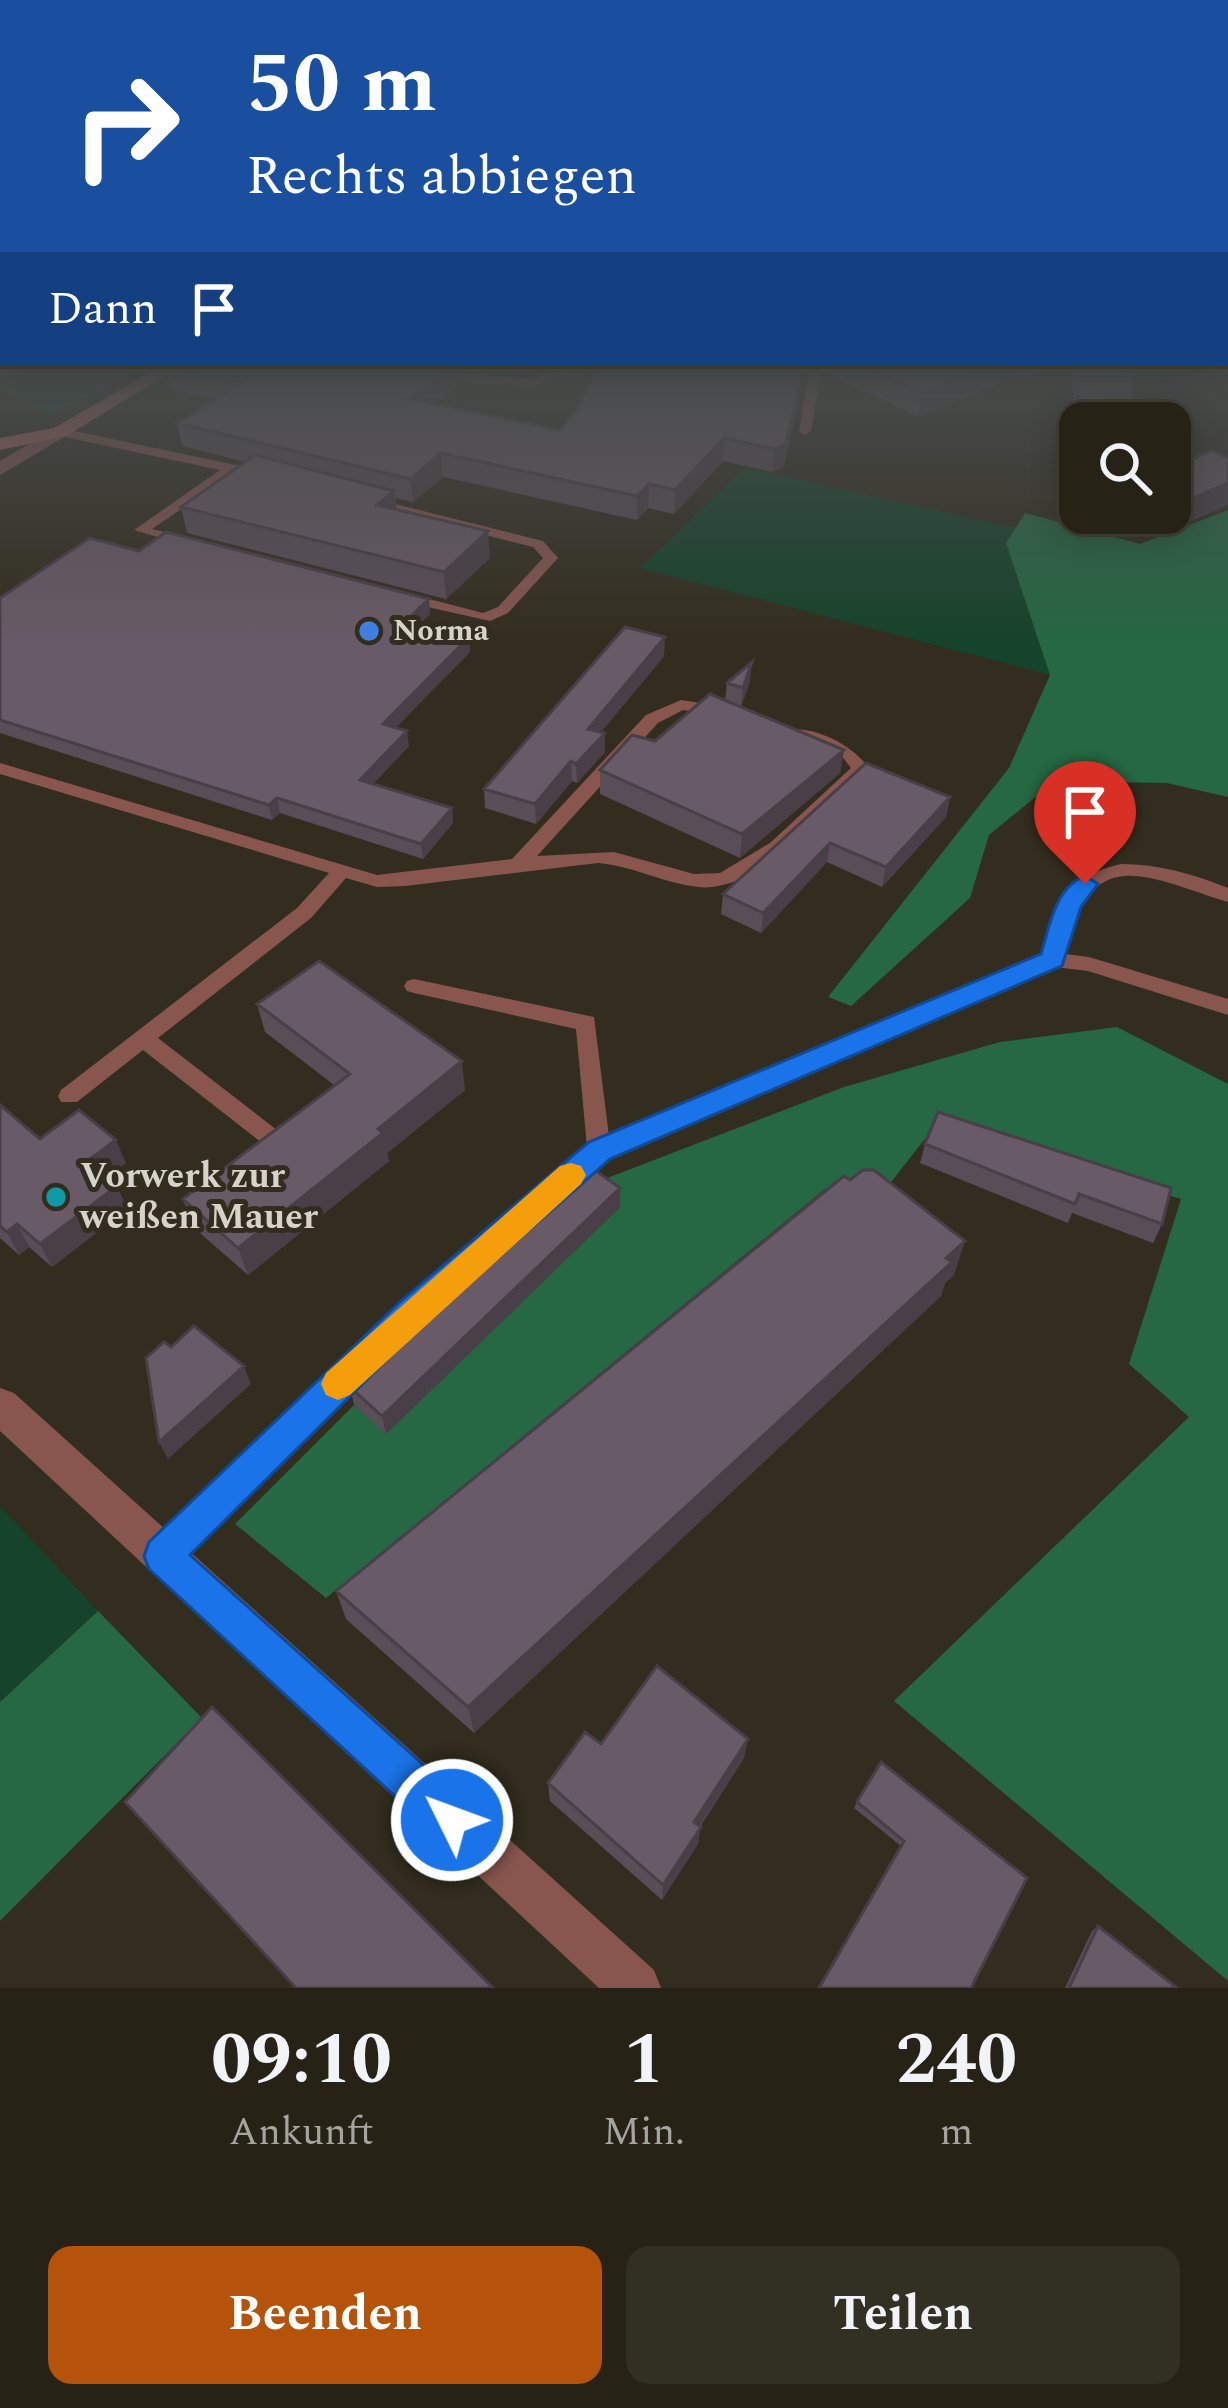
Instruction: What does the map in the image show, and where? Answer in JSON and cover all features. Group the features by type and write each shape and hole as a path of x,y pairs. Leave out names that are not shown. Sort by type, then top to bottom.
{"street":[{"path":"0,1406 636,1988"}],"lane":[{"path":"182,457 276,478"},
{"path":"210,548 141,530 232,467"},
{"path":"363,500 538,544 551,558 544,571 503,610 485,618 393,595"},
{"path":"515,868 652,718 697,704 741,717"},
{"path":"0,768 377,881 598,857 632,860 710,881 739,873 860,768 847,751 786,730"},
{"path":"1052,960 1069,905 1099,875 1118,870 1162,873 1228,895"},
{"path":"69,1096 147,1041 304,913 342,871"},
{"path":"163,1556 413,1311 599,1150 1052,960 1089,964 1228,1007"},
{"path":"414,986 586,1023 599,1150"},
{"path":"147,1041 274,1140"}],"green space":[{"path":"745,468 1016,528 1007,543 1050,675 640,568"},
{"path":"1228,510 1228,797 1167,783 1055,781 989,835 970,898 851,1006 828,997 1009,768 1050,675 1006,543 1025,513 1059,522 1059,534 1103,534 1140,544 1166,534 1191,534 1191,524"},
{"path":"1117,1027 1228,1084 1228,1981 894,1701 1189,1417 1129,1364 1181,1199 935,1126 888,1186 825,1189 326,1598 235,1524 354,1405 387,1433 619,1208 589,1185 844,1087 1000,1042"},
{"path":"0,1506 98,1611 0,1702"},
{"path":"98,1611 202,1718 0,1921 0,1702"}],"building":[{"path":"252,457 262,457 394,491 377,505 488,531 444,572 181,507"},
{"path":"318,457 437,457 411,479"},
{"path":"458,457 706,457 675,490 649,484 637,496"},
{"path":"1228,458 1228,483 1191,499 1191,460"},
{"path":"166,532 429,599 406,621 469,637 383,724 407,731 360,780 452,808 421,844 277,798 269,805 0,720 0,598 90,538 139,551"},
{"path":"625,627 665,637 588,729 605,733 576,764 571,761 535,804 484,789"},
{"path":"752,662 743,688 727,683"},
{"path":"710,694 844,750 742,834 600,770 632,735 655,741"},
{"path":"866,763 950,797 886,867 830,843 763,913 723,894"},
{"path":"319,961 462,1061 378,1129 383,1133 238,1248 183,1199 350,1074 257,1004"},
{"name":"Vorwerk zur weißen Mauer","path":"0,1105 40,1139 79,1110 116,1140 87,1161 117,1186 40,1244 17,1224 7,1232 0,1226"},
{"path":"938,1112 1171,1188 1162,1224 1079,1194 1075,1204 925,1144"},
{"path":"589,1166 620,1188 382,1416 350,1387"},
{"path":"863,1170 874,1170 965,1241 946,1258 952,1262 468,1707 336,1591 844,1176 850,1180"},
{"path":"194,1326 244,1366 159,1442 146,1358 164,1342 171,1347"},
{"path":"657,1666 748,1739 694,1822 701,1827 663,1885 548,1783 585,1732 601,1744"},
{"path":"212,1707 493,1988 296,1988 125,1802"},
{"path":"881,1762 1027,1878 971,1988 819,1988 904,1841 857,1802"},
{"path":"1098,1926 1177,1988 1069,1988"}],"slow traffic":[{"path":"338,1384 413,1311 571,1175"}],"place":[{"name":"Norma","path":"369,631"},
{"name":"Vorwerk zur weißen Mauer","path":"56,1197"}],"route":[{"path":"452,1820 163,1556 413,1311 599,1150 1052,960 1069,905 1085,884"}]}
